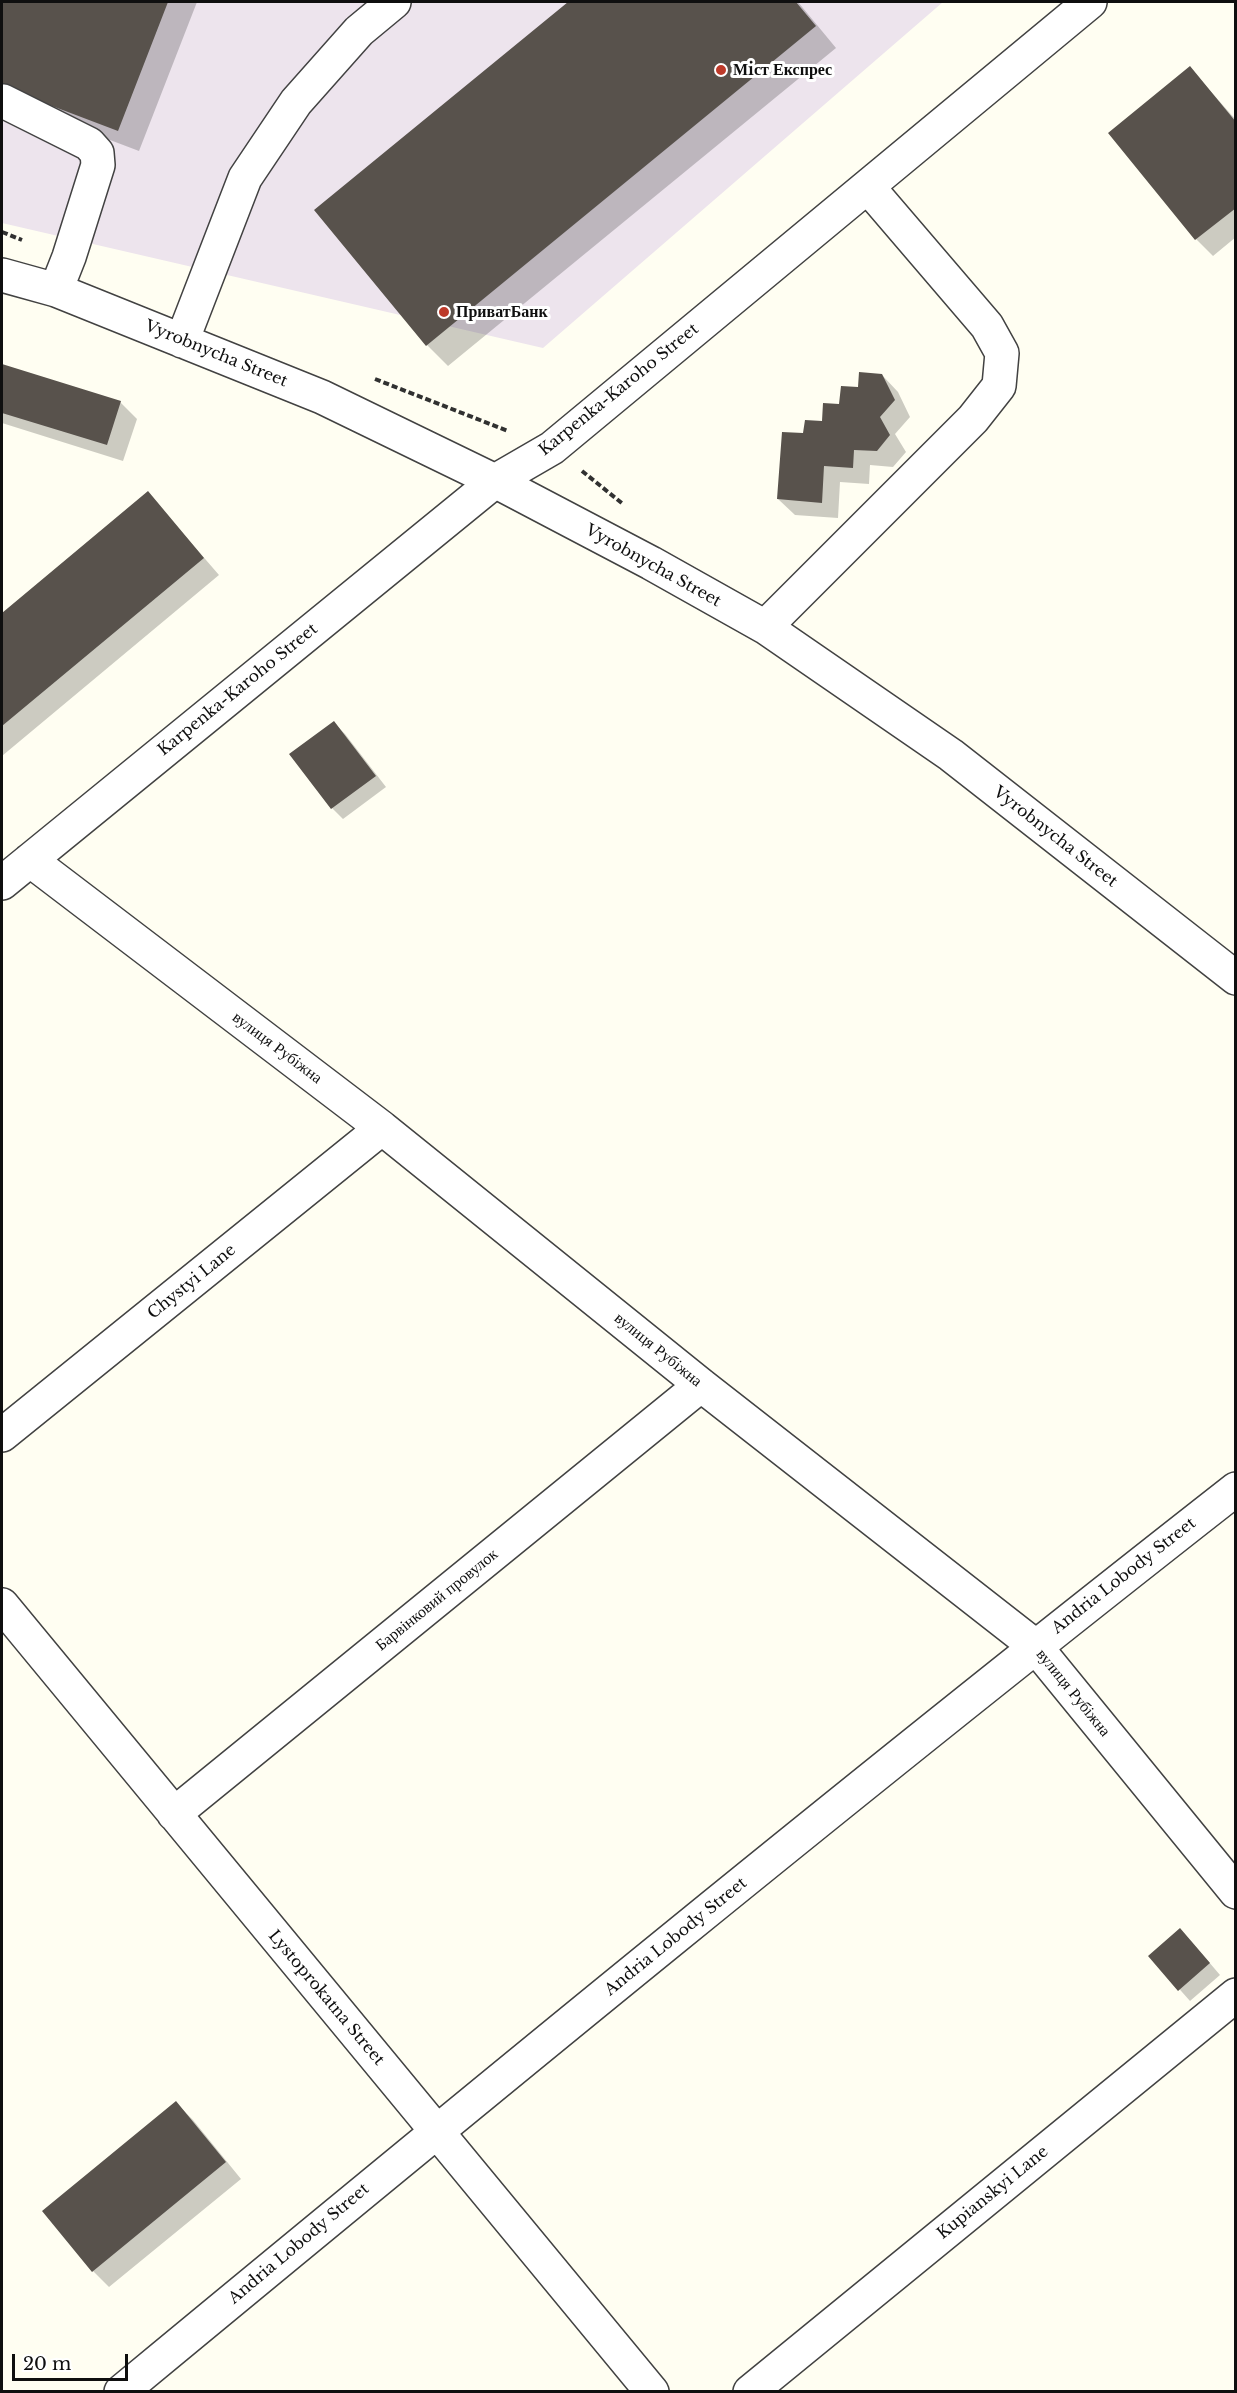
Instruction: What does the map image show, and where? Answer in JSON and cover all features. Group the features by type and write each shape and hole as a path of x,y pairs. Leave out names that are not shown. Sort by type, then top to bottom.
{"street":[{"path":"182,341 245,178 296,102 359,31 394,2"},
{"name":"Karpenka-Karoho Street","path":"2,883 495,481 552,448 1090,2"},
{"path":"3,101 88,144 97,153 98,165 69,257 56,290"},
{"path":"765,627 973,419 999,386 1002,353 987,326 868,187"},
{"name":"Vyrobnycha Street","path":"2,275 56,290 322,397 495,481 651,563 765,627 951,755 1236,978"},
{"name":"вулиця Рубіжна","path":"30,860 382,1128 701,1385 1035,1646 1236,1893"},
{"name":"Chystyi Lane","path":"2,1435 382,1128"},
{"name":"Барвінковий провулок","path":"174,1814 701,1385"},
{"name":"Andria Lobody Street","path":"121,2391 436,2131 1035,1646 1236,1489"},
{"name":"Lystoprokatna Street","path":"2,1605 652,2391"},
{"name":"Kupianskyi Lane","path":"750,2391 1236,1995"}],"shaded area":[{"path":"2,2 943,2 543,348 2,223"}],"building":[{"path":"2,2 168,2 118,131 2,87"},
{"path":"568,2 796,2 816,26 426,346 314,210"},
{"path":"1190,66 1236,122 1236,208 1195,240 1108,133"},
{"path":"2,364 121,401 107,445 2,413"},
{"path":"859,372 882,374 895,400 880,417 890,435 877,451 854,450 853,468 824,466 822,503 777,499 782,432 803,433 805,420 822,421 823,403 839,404 841,386 858,387"},
{"path":"148,491 204,558 2,726 2,613"},
{"path":"334,721 376,776 331,809 289,754"},
{"path":"1180,1928 1210,1963 1178,1991 1148,1956"},
{"path":"176,2101 226,2162 92,2272 42,2211"}],"place":[{"name":"Мiст Експрес","path":"721,70"},
{"name":"ПриватБанк","path":"444,312"}]}
